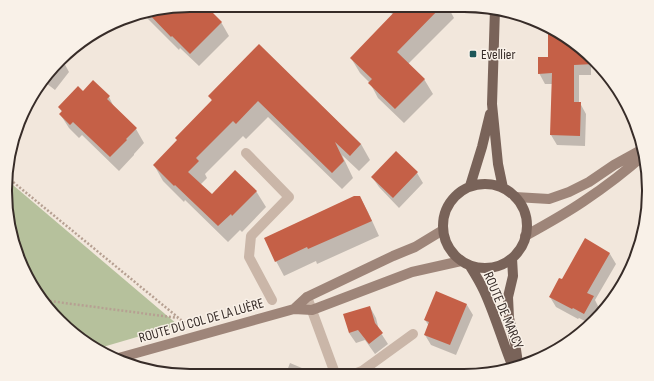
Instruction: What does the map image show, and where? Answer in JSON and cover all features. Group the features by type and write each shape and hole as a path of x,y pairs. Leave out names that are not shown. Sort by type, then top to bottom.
{"main road":[{"path":"495,15 492,104 498,164 503,188"},
{"path":"470,186 482,147 492,104"},
{"path":"487,184 503,188 515,197 523,208 525,215 525,236 520,248 512,258 499,266 485,268 465,263 452,252 446,242 443,230 445,212 455,196 470,186 487,184"},
{"name":"ROUTE DE MARCY","path":"512,258 512,276 508,297 509,318 518,361"},
{"name":"ROUTE DE MARCY","path":"465,263 483,289 511,363"}],"street":[{"name":"ROUTE DU COL DE LA LUÈRE","path":"246,153 289,197 251,236 249,257 272,300"},
{"path":"515,197 549,199 589,182 614,165 638,153"},
{"path":"525,236 586,199 627,170 639,159"},
{"name":"ROUTE DU COL DE LA LUÈRE","path":"294,309 307,297 415,247 443,230"},
{"name":"ROUTE DU COL DE LA LUÈRE","path":"123,356 294,309 312,310 412,272 465,263"},
{"path":"307,297 333,369"},
{"path":"365,369 413,334"}],"path":[{"path":"12,181 189,326"},
{"path":"51,301 178,318"}],"green space":[{"path":"12,184 178,325 104,347 73,325 56,308 42,290 30,269 21,248 15,225 12,202"}],"building":[{"path":"179,12 212,12 222,22 190,54 172,36 171,37 151,16"},
{"path":"394,12 436,12 397,52 425,79 395,109 368,83 372,79 350,58"},
{"path":"548,34 549,34 563,42 590,64 574,65 574,102 581,102 580,136 550,135 552,73 538,74 538,57 548,57"},
{"path":"259,44 361,144 350,156 335,142 344,161 332,173 258,101 236,124 233,121 196,158 199,161 188,172 212,194 235,170 257,191 232,216 231,214 218,226 153,165 177,140 175,138 212,100 208,96"},
{"path":"93,80 110,96 107,99 137,128 110,157 73,122 70,125 59,114 62,111 58,107 78,86 83,91"},
{"path":"396,151 418,172 393,198 371,177"},
{"path":"354,196 360,196 372,221 308,249 307,247 275,262 264,238"},
{"path":"585,238 610,253 587,293 594,296 584,314 549,297 559,278 562,279"},
{"path":"436,291 467,304 450,345 424,335 429,322 424,320"},
{"path":"370,306 375,323 383,333 369,344 358,330 349,333 343,314"}],"place":[{"name":"Evellier","path":"473,54"}]}
